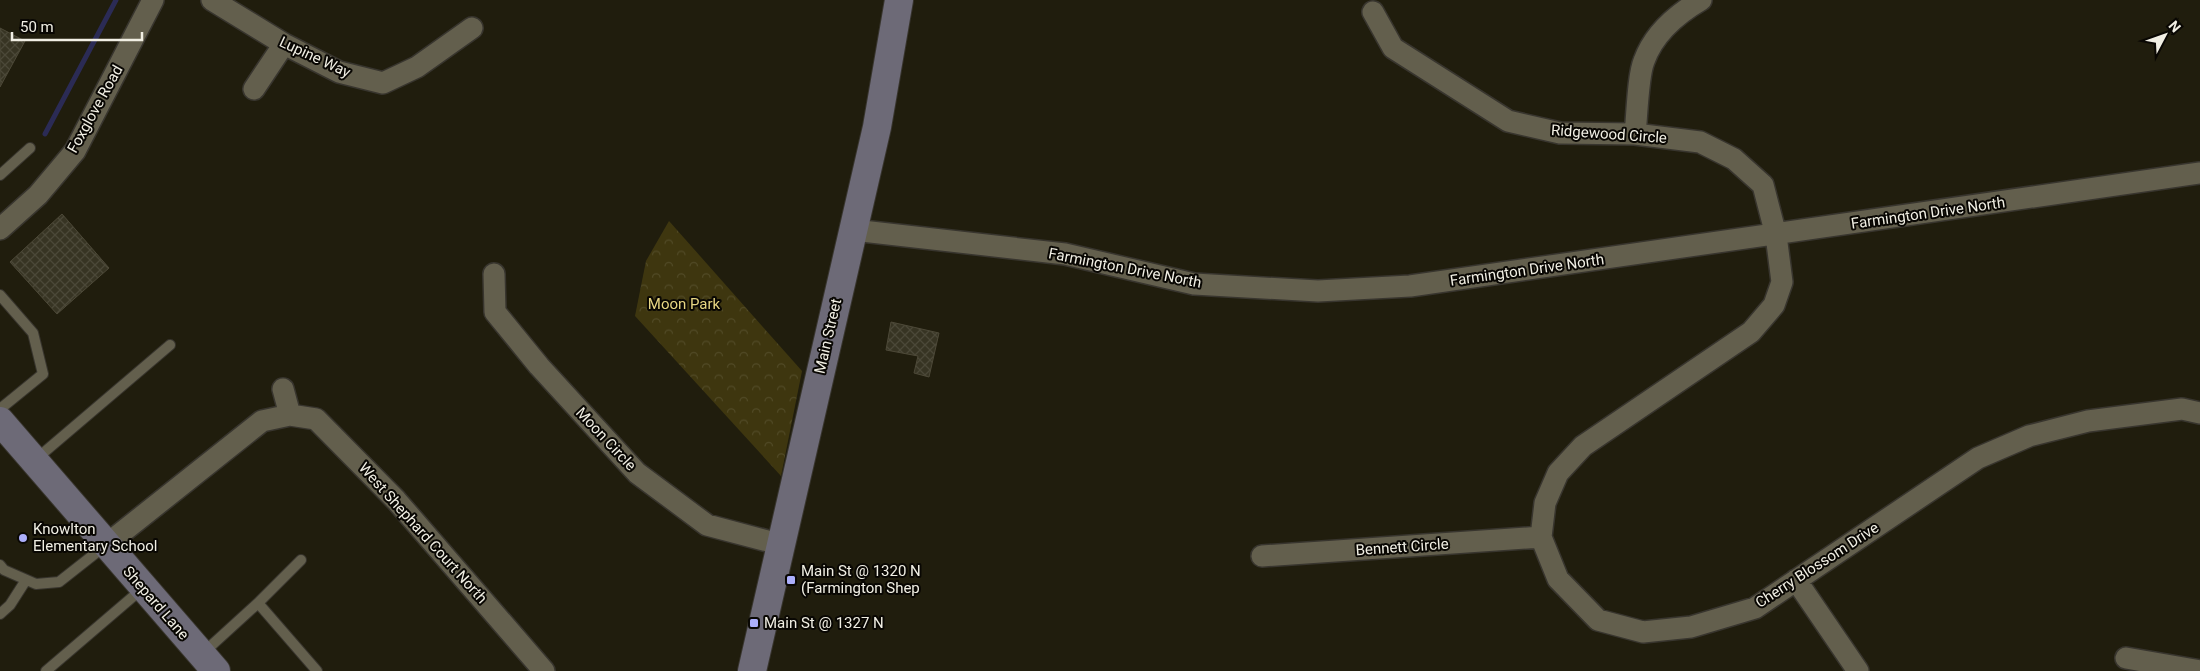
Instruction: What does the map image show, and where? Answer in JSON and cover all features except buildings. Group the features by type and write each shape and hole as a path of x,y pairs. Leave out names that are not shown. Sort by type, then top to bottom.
{"main road":[{"name":"Main Street","path":"752,671 779,544 877,127 899,0"},
{"name":"Shepard Lane","path":"0,421 208,663"}],"street":[{"name":"Foxglove Road","path":"0,229 38,195 75,151 153,0"},
{"name":"Lupine Way","path":"212,0 284,44 339,72 383,83 417,67 472,28"},
{"path":"1636,134 1643,62 1656,37 1680,12 1701,0"},
{"name":"Ridgewood Circle","path":"1373,12 1393,48 1508,121 1560,133 1636,134 1700,142 1734,159 1763,185 1776,235"},
{"path":"254,89 284,44"},
{"name":"Farmington Drive North","path":"853,230 1065,254 1194,284 1318,291 1410,286 2200,173"},
{"name":"Cherry Blossom Drive","path":"1776,235 1782,282 1774,306 1751,332 1584,446 1558,473 1545,503 1542,537 1558,579 1598,620 1642,632 1691,627 1755,608 1986,454 2029,436 2088,421 2182,410 2200,413"},
{"name":"Moon Circle","path":"494,274 495,312 539,366 637,473 707,525 779,544"},
{"path":"106,545 262,421 290,415 283,389"},
{"name":"West Shephard Court North","path":"290,415 316,419 337,438 396,500 544,671"},
{"name":"Bennett Circle","path":"1262,556 1542,537"},
{"path":"1796,580 1858,671"},
{"path":"2126,658 2200,671"}],"lane":[{"path":"0,175 30,148"},
{"path":"0,296 34,333 43,374 0,409"},
{"path":"35,460 170,345"},
{"path":"0,565 4,570 36,584 59,582 106,545"},
{"path":"208,663 258,603 301,560"},
{"path":"0,614 10,605 26,580"},
{"path":"46,671 143,587"},
{"path":"258,603 317,671"}],"green space":[{"name":"Moon Park","path":"669,221 802,371 781,476 635,316 646,261"}],"waterway":[{"path":"45,134 116,0"}],"place":[{"name":"Knowlton Elementary School","path":"23,538"},
{"name":"Main St @ 1320 N (Farmington Shep","path":"791,580"},
{"name":"Main St @ 1327 N","path":"754,623"}]}
